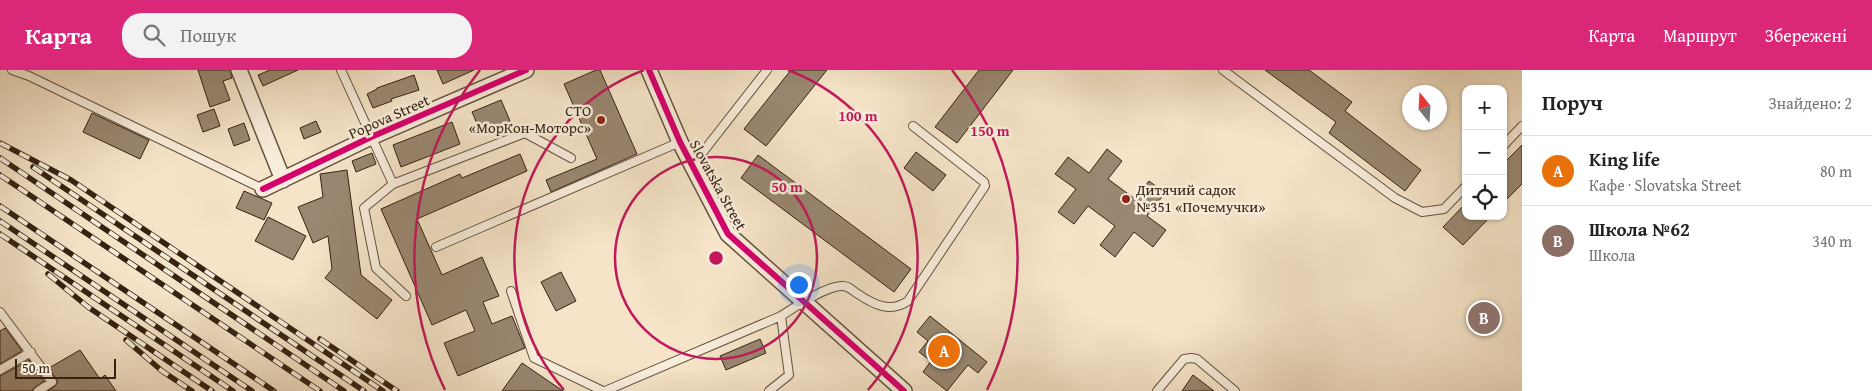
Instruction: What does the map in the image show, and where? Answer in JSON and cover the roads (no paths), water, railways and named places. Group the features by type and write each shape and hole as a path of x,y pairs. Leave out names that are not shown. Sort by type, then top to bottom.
{"street":[{"path":"239,70 283,180"},
{"name":"Popova Street","path":"263,189 371,137 526,70"},
{"name":"Slovatska Street","path":"649,70 680,142 728,234 904,391"}],"lane":[{"path":"12,70 29,76 263,189"},
{"path":"341,70 393,184"},
{"path":"692,166 767,70"},
{"path":"1223,70 1395,198 1422,212 1444,209 1462,190"},
{"path":"511,291 534,358 604,391 781,316 803,301 841,286 850,287 857,294 882,307 892,309 901,307 908,301 984,191 985,186 984,182 913,126"},
{"path":"1507,142 1522,126"},
{"path":"406,296 376,268 364,208 393,184 525,133 572,158"},
{"path":"436,247 680,142"},
{"path":"0,312 3,322 31,352 52,382 38,391"},
{"path":"769,391 789,375 781,316"},
{"path":"0,370 31,352"},
{"path":"1157,391 1184,359 1191,358 1197,359 1235,391"}],"railway":[{"path":"0,143 71,180 383,391"},
{"path":"0,158 344,391"},
{"path":"33,167 364,391"},
{"path":"0,175 320,391"},
{"path":"0,206 274,391"},
{"path":"0,221 252,391"},
{"path":"0,234 233,391"},
{"path":"48,274 88,307 212,391"},
{"path":"320,339 397,391"},
{"path":"126,340 162,371 192,391"}],"place":[{"name":"СТО «МорКон-Моторс»","path":"601,120"},
{"name":"Дитячий садок №351 «Почемучки»","path":"1126,199"},
{"name":"Школа №62","path":"1484,318"},
{"name":"King life","path":"944,351"}]}
